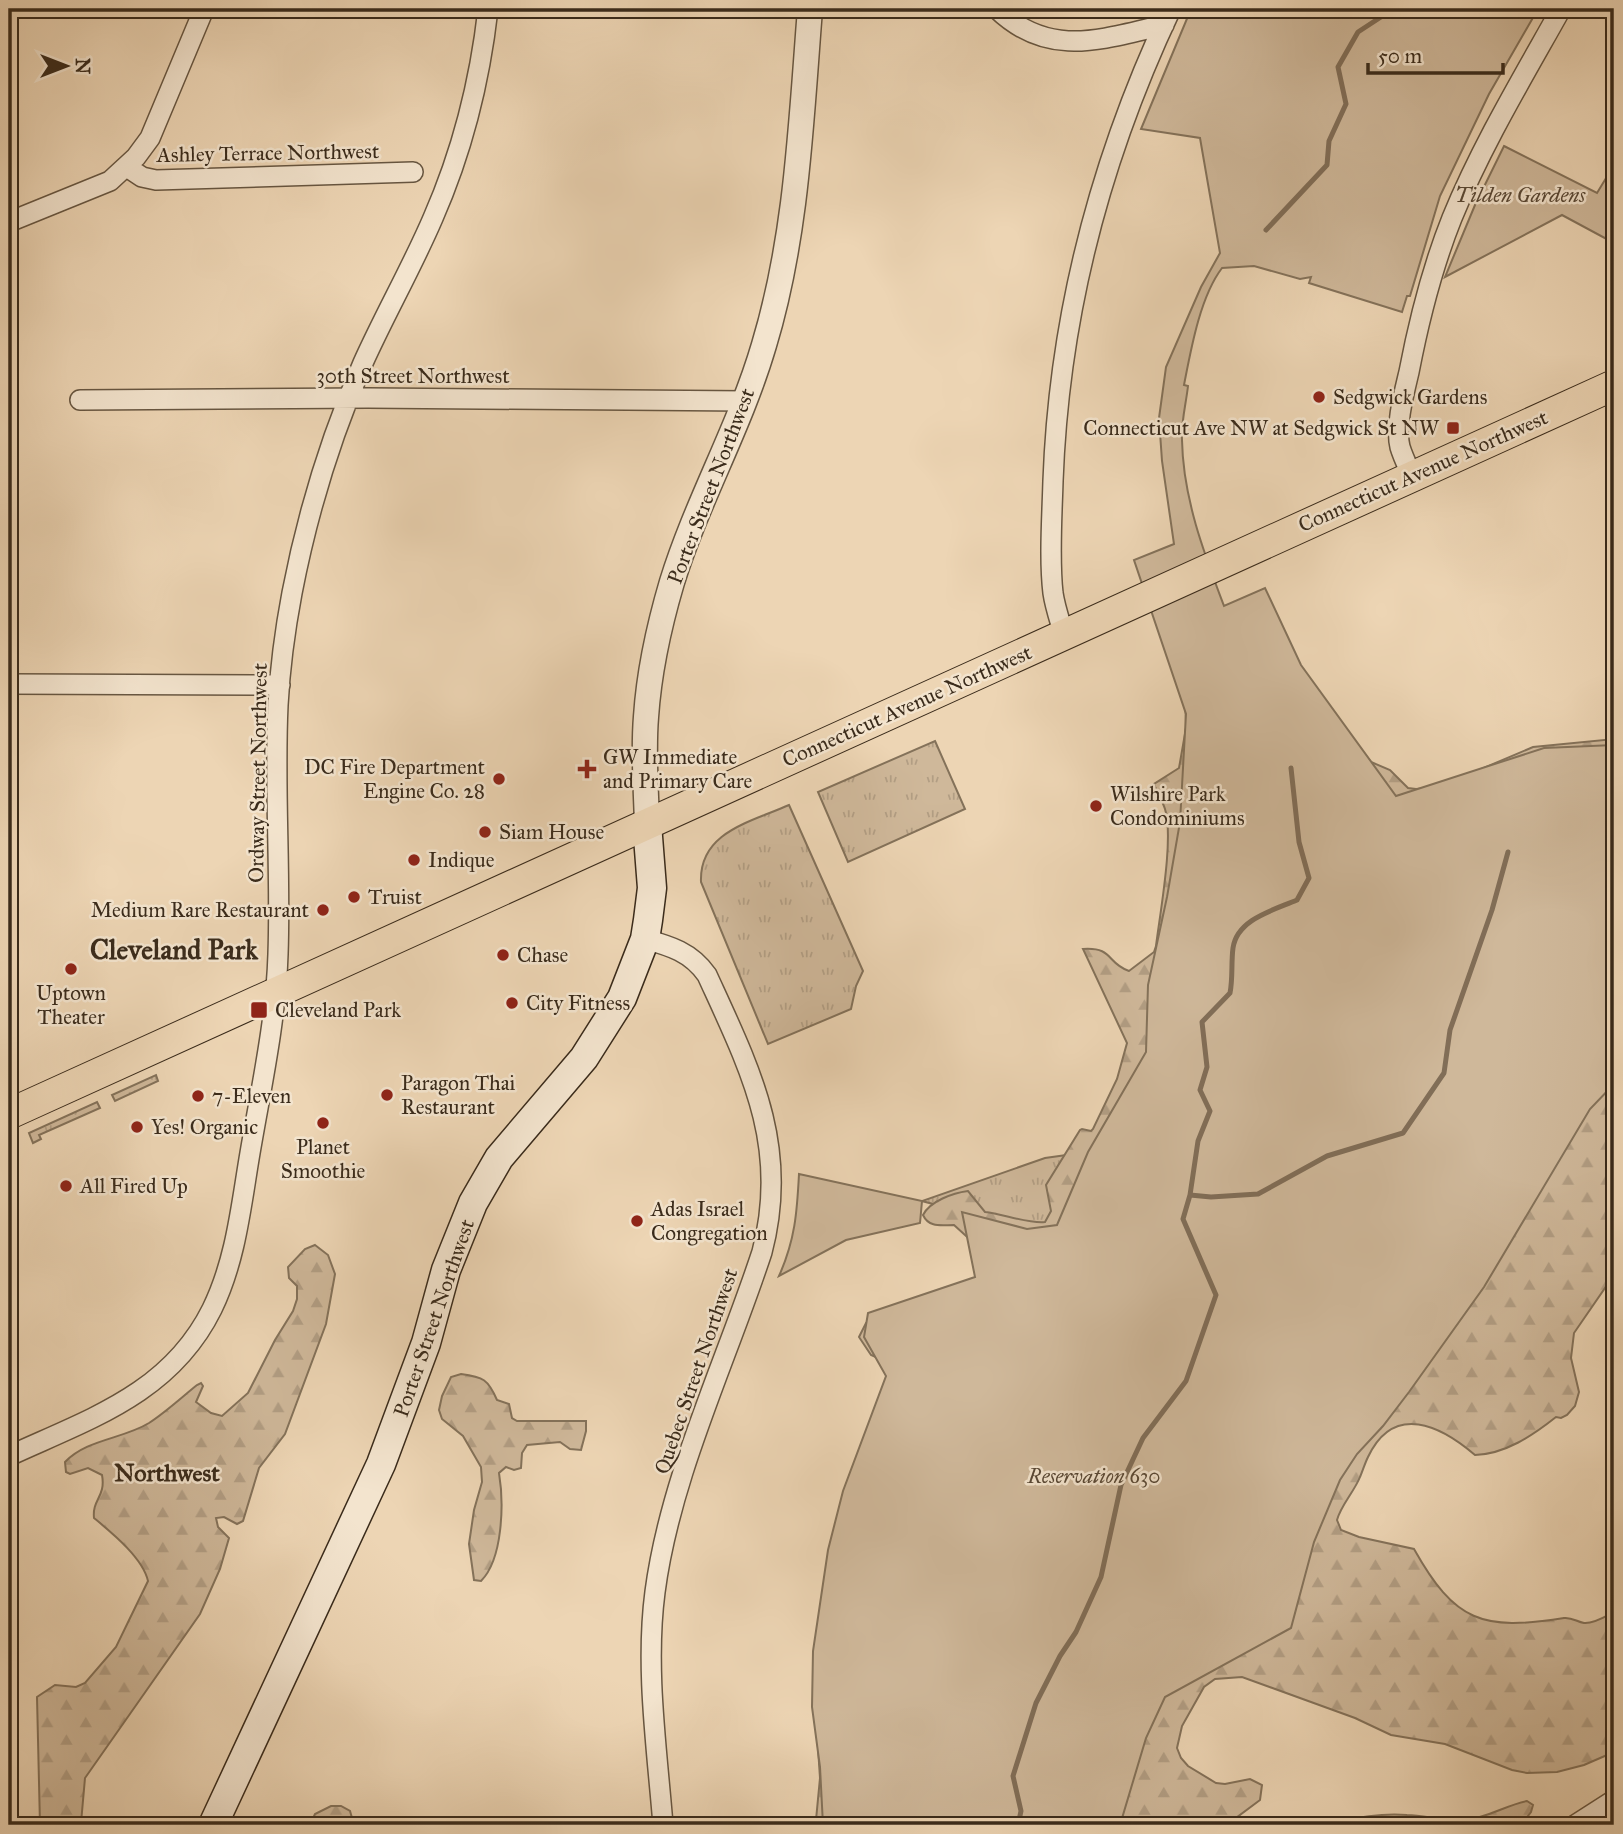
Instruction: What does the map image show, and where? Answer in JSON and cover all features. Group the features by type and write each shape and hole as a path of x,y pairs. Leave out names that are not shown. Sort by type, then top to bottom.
{"main road":[{"name":"Connecticut Avenue Northwest","path":"9,1114 1614,385"},
{"name":"Porter Street Northwest","path":"213,1825 378,1472 426,1343 446,1270 473,1203 499,1158 571,1074 622,998 645,939 652,888 648,824"}],"street":[{"path":"9,222 110,181 127,167 150,138 204,9"},
{"name":"Ordway Street Northwest","path":"9,1456 133,1397 165,1373 203,1326 223,1282 233,1251 275,993 278,956 277,743 280,685 289,609 320,484 349,398 450,177 472,101 488,9"},
{"name":"Porter Street Northwest","path":"648,824 646,717 659,631 688,537 746,401 771,322 789,237 810,9"},
{"path":"997,9 1030,33 1067,41 1106,40 1168,17"},
{"path":"1412,477 1400,446 1401,421 1414,346 1433,274 1448,229 1470,178 1561,9"},
{"path":"1064,635 1053,591 1052,507 1056,426 1067,333 1101,190 1133,99 1168,17"},
{"name":"Ashley Terrace Northwest","path":"127,167 142,177 156,180 413,172"},
{"name":"30th Street Northwest","path":"80,400 349,398 746,401"},
{"path":"9,684 280,685"},
{"name":"Quebec Street Northwest","path":"645,939 684,952 701,966 707,975 757,1089 768,1140 771,1184 769,1218 762,1252 677,1493 658,1573 652,1660 663,1825"},
{"path":"1575,1825 1614,1800"}],"green space":[{"name":"Reservation 630","path":"1191,9 1538,9 1489,94 1440,196 1410,296 1407,296 1402,312 1309,283 1311,277 1300,279 1254,266 1222,268 1208,293 1193,340 1184,385 1188,386 1182,433 1183,462 1190,504 1224,606 1265,588 1301,665 1396,796 1544,748 1614,745 1614,1084 1590,1109 1484,1287 1409,1392 1357,1454 1340,1480 1314,1542 1291,1628 1165,1697 1146,1738 1120,1825 823,1825 820,1767 812,1707 813,1651 828,1550 843,1491 886,1376 864,1337 868,1313 975,1277 962,1212 1027,1229 1057,1225 1088,1152 1146,1052 1148,985 1180,822 1186,714 1134,560 1174,544 1162,461 1159,418 1166,367 1201,287 1220,253 1200,138 1141,129"},
{"name":"Tilden Gardens","path":"1504,146 1597,193 1614,165 1614,243 1562,215 1445,277 1475,205"},
{"name":"Reservation 630","path":"1286,651 1371,762 1390,770 1408,788 1439,787 1533,747 1614,739 1614,1264 1607,1285 1574,1333 1571,1358 1579,1392 1575,1406 1567,1415 1556,1417 1518,1443 1486,1454 1475,1455 1448,1435 1418,1424 1391,1429 1379,1440 1368,1457 1337,1520 1341,1530 1359,1537 1414,1549 1443,1592 1474,1616 1512,1623 1567,1618 1588,1623 1614,1612 1614,1752 1584,1765 1557,1772 1527,1773 1512,1770 1445,1744 1391,1735 1355,1718 1242,1677 1215,1679 1204,1687 1182,1726 1177,1748 1188,1766 1216,1783 1250,1779 1262,1785 1260,1800 1236,1818 1233,1825 813,1825 816,1820 820,1778 816,1717 886,1402 889,1363 871,1355 859,1337 871,1318 977,1277 976,1245 954,1225 932,1224 923,1215 936,1202 968,1191 985,1212 1031,1222 1045,1222 1051,1211 1046,1185 1080,1130 1093,1129 1117,1079 1127,1043 1083,949 1100,950 1129,971 1154,952 1156,946 1168,838 1165,809 1154,784 1179,768 1186,728 1185,687"},
{"path":"935,741 965,809 848,862 818,792"},
{"path":"789,805 863,971 856,986 851,1009 768,1044 701,882 703,865 718,840 744,824"},
{"path":"156,1075 158,1081 115,1101 112,1095"},
{"path":"97,1102 100,1108 39,1135 41,1139 33,1143 29,1133"},
{"path":"1088,1152 1057,1225 1027,1229 922,1201 1045,1158"},
{"path":"799,1174 922,1201 920,1223 846,1240 779,1276 789,1250 794,1226"},
{"path":"315,1245 328,1255 335,1274 326,1324 285,1434 259,1468 243,1521 237,1524 224,1517 216,1518 218,1527 229,1538 220,1569 200,1614 85,1778 81,1823 100,1825 40,1825 37,1697 55,1685 76,1687 85,1683 116,1647 148,1581 133,1555 94,1518 95,1506 102,1488 102,1475 88,1468 70,1474 66,1472 65,1462 84,1448 149,1423 201,1383 203,1386 196,1402 211,1413 222,1416 248,1393 293,1311 297,1286 289,1278 288,1267 305,1249"},
{"path":"461,1374 484,1380 497,1400 509,1404 512,1418 517,1421 586,1421 581,1450 570,1449 560,1442 527,1445 522,1453 521,1468 514,1470 506,1467 499,1473 501,1515 498,1545 494,1559 481,1581 474,1580 469,1544 482,1482 481,1467 463,1436 442,1419 439,1410 451,1377"},
{"path":"1527,1801 1533,1805 1521,1825 1332,1825 1359,1818 1389,1815 1465,1820"},
{"path":"331,1806 341,1806 350,1811 354,1825 310,1825 315,1814"}],"waterway":[{"path":"1266,230 1327,165 1329,141 1346,104 1338,67 1358,32 1389,9"},
{"path":"1018,1825 1021,1811 1013,1776 1036,1703 1060,1656 1076,1632 1101,1577 1121,1485 1143,1438 1186,1381 1216,1295 1183,1219 1190,1195 1198,1141 1210,1111 1200,1090 1207,1067 1202,1022 1230,993 1233,948 1241,930 1258,917 1297,900 1309,878 1299,842 1291,768"},
{"path":"1190,1195 1211,1197 1258,1194 1327,1156 1403,1133 1444,1073 1450,1030 1492,910 1508,852"}],"place":[{"name":"Sedgwick Gardens","path":"1319,397"},
{"name":"Connecticut Ave NW at Sedgwick St NW","path":"1453,428"},
{"name":"GW Immediate and Primary Care","path":"587,769"},
{"name":"DC Fire Department Engine Co. 28","path":"499,779"},
{"name":"Wilshire Park Condominiums","path":"1096,806"},
{"name":"Siam House","path":"485,832"},
{"name":"Indique","path":"414,860"},
{"name":"Truist","path":"354,897"},
{"name":"Medium Rare Restaurant","path":"323,910"},
{"name":"Chase","path":"503,955"},
{"name":"Uptown Theater","path":"71,969"},
{"name":"City Fitness","path":"512,1003"},
{"name":"Cleveland Park","path":"259,1010"},
{"name":"Paragon Thai Restaurant","path":"387,1095"},
{"name":"7-Eleven","path":"198,1096"},
{"name":"Planet Smoothie","path":"323,1123"},
{"name":"Yes! Organic","path":"137,1127"},
{"name":"All Fired Up","path":"66,1186"},
{"name":"Adas Israel Congregation","path":"637,1221"}],"district":[{"name":"Cleveland Park","path":"174,949"},
{"name":"Northwest","path":"167,1473"}]}
